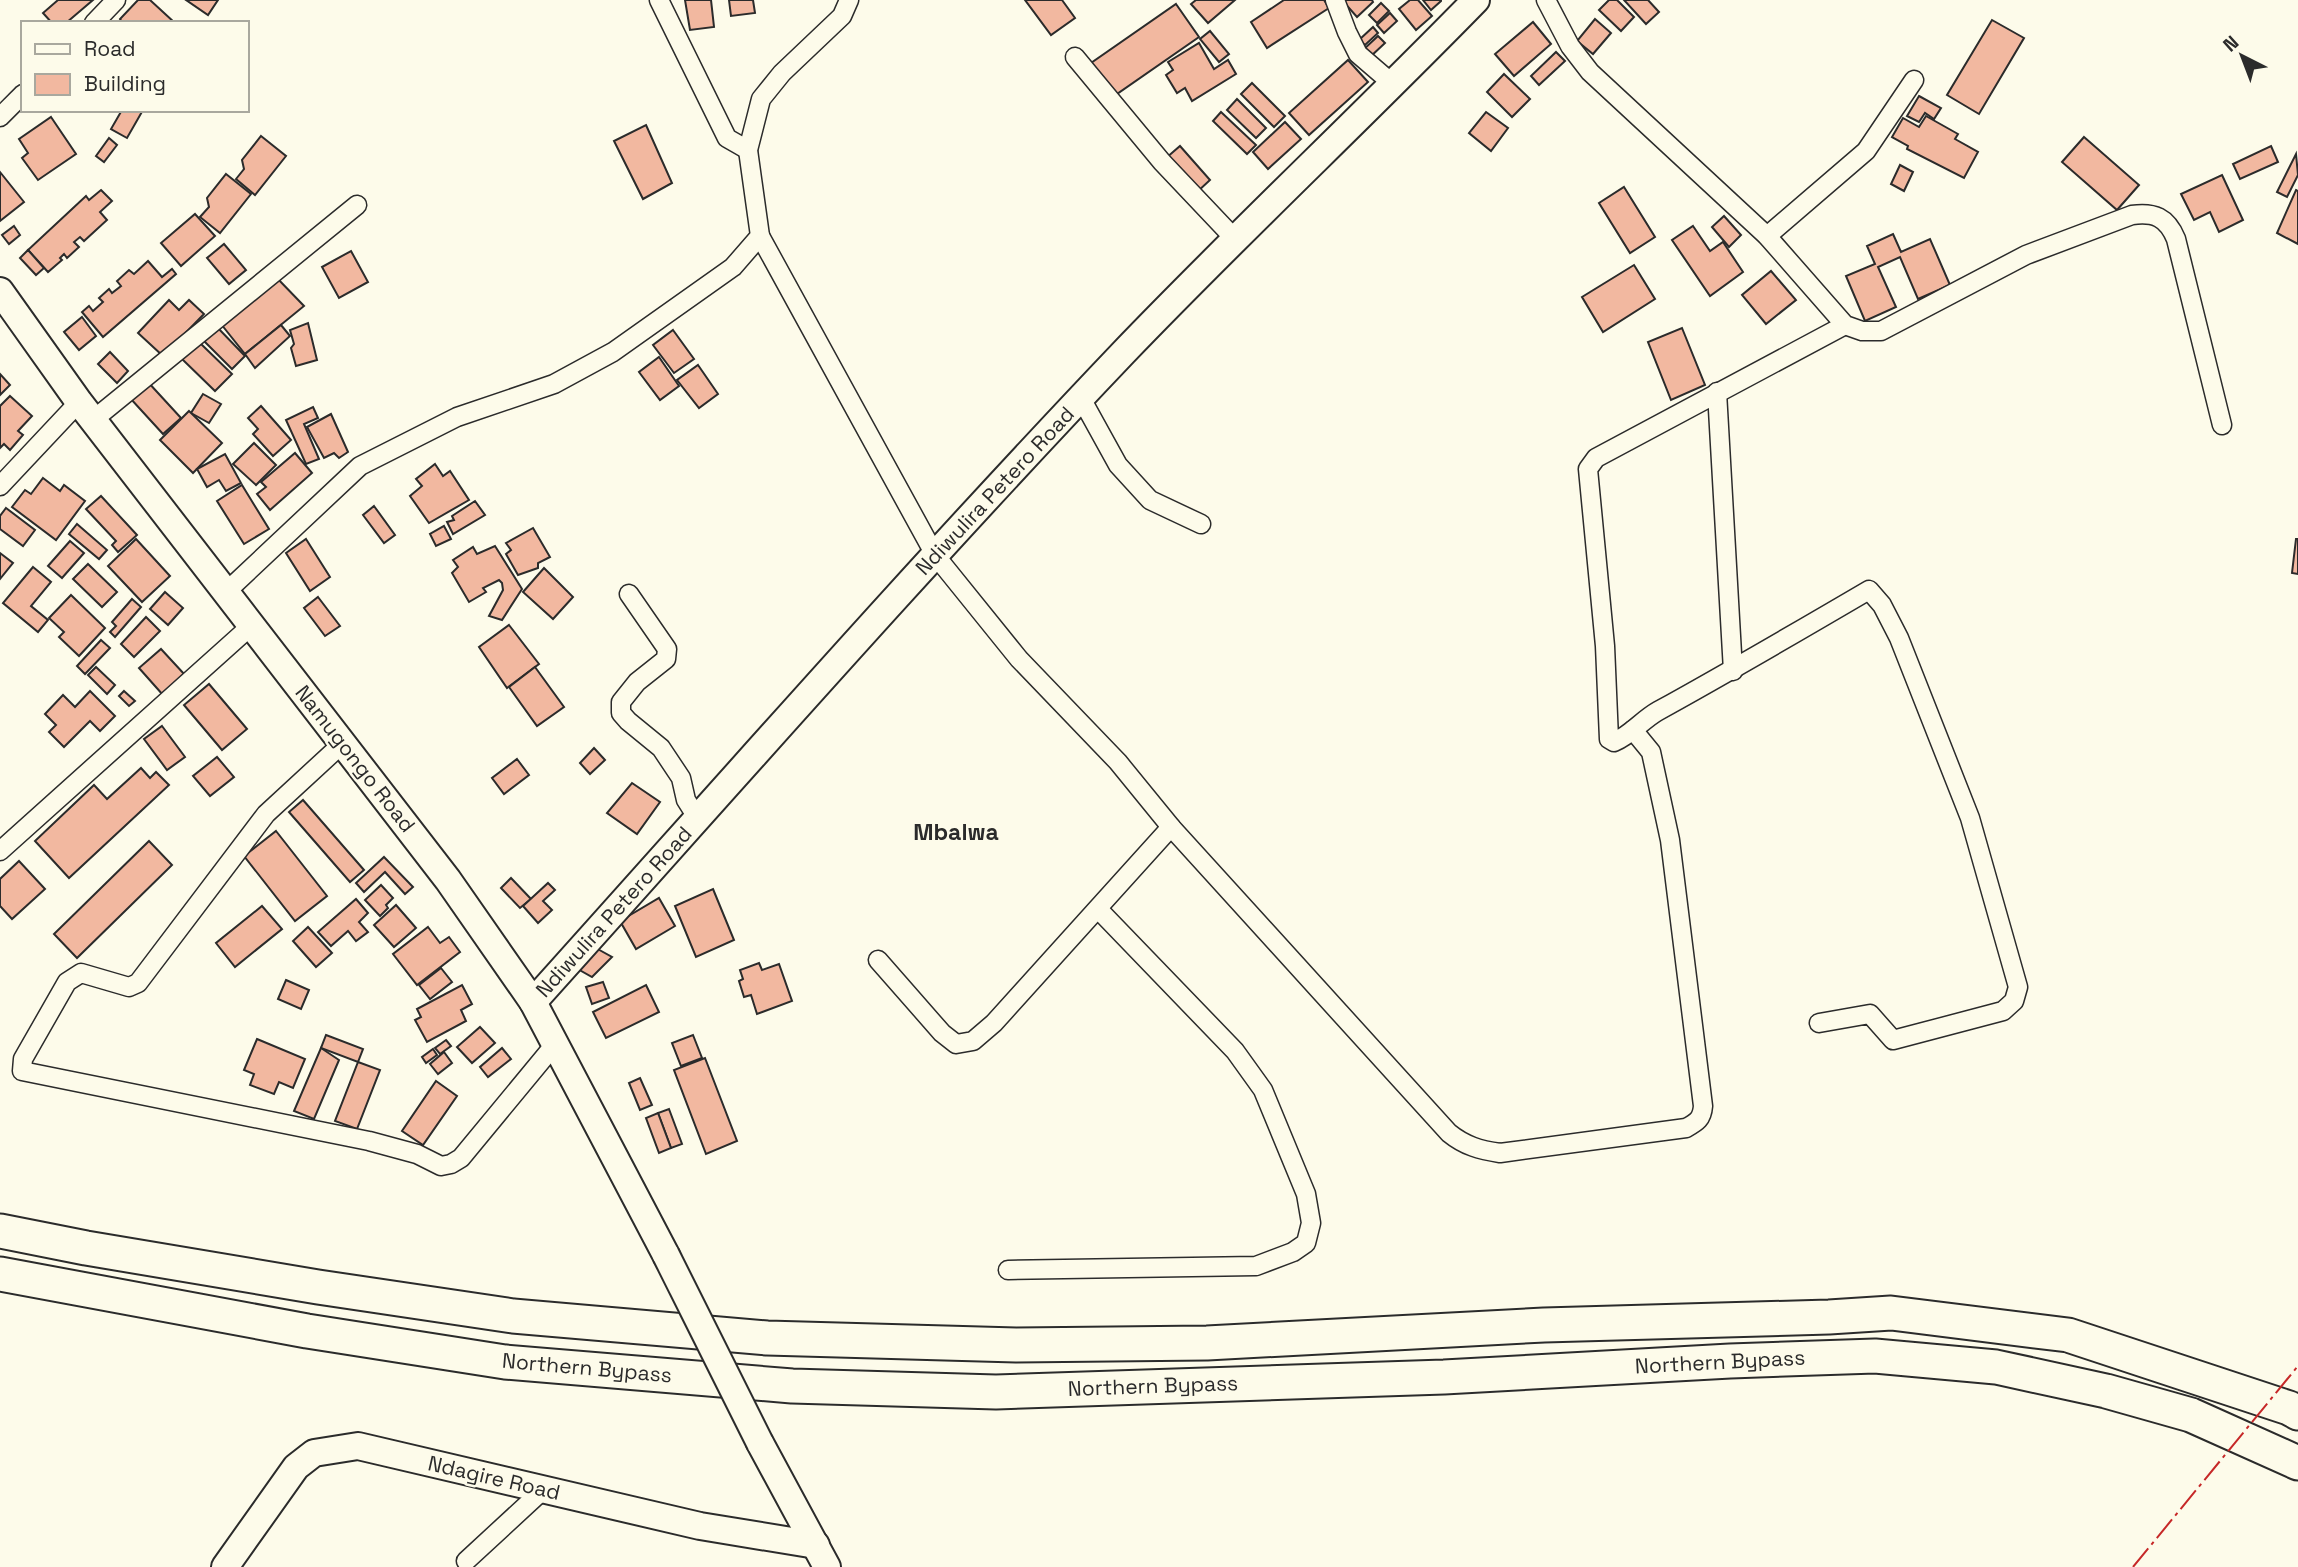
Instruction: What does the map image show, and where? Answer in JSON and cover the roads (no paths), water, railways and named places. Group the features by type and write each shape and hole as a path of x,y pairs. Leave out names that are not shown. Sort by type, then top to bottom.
{"highway":[{"name":"Northern Bypass","path":"0,1231 318,1287 513,1316 767,1338 1016,1345 1208,1343 1544,1325 1891,1313 2068,1335 2290,1408 2298,1413"},
{"name":"Northern Bypass","path":"0,1274 307,1331 505,1362 792,1386 1009,1391 1444,1377 1875,1356 1996,1367 2106,1391 2192,1415 2298,1463"}],"street":[{"path":"96,21 116,0"},
{"path":"659,0 727,138 748,150"},
{"path":"849,0 842,16 782,73 761,99 748,150 760,236 935,555 1019,659 1118,762 1171,827 1461,1143 1500,1153 1686,1128 1702,1116 1703,1106 1670,841 1651,752 1633,730"},
{"path":"1335,0 1358,54 1394,85"},
{"name":"Ndiwulira Petero Road","path":"533,1002 935,555 1081,398 1234,238 1394,85 1476,0"},
{"path":"1546,0 1570,46 1590,72 1767,236 1845,325 1862,331 1881,331 2026,255 2132,215 2148,213 2160,217 2170,226 2176,239 2222,425"},
{"path":"1075,57 1162,162 1234,238"},
{"path":"1767,236 1866,150 1914,80"},
{"path":"0,117 21,96"},
{"path":"0,486 86,411 357,205"},
{"path":"226,592 360,466 457,417 554,384 613,352 733,267 760,236"},
{"name":"Namugongo Road","path":"0,291 86,411 448,880 533,1002 821,1556"},
{"path":"1819,1023 1870,1014 1893,1040 2003,1011 2014,1001 2018,987 1969,818 1899,638 1882,605 1869,590 1733,671 1649,716 1614,742 1609,739 1607,732 1606,665 1588,469 1596,458 1845,325"},
{"path":"1717,392 1733,671"},
{"path":"1081,398 1118,466 1150,500 1201,524"},
{"path":"629,594 667,649 666,659 637,682 621,702 621,713 661,748 681,778 686,800 698,819"},
{"path":"0,851 252,625"},
{"path":"343,743 266,814 138,983 129,987 81,973 67,982 23,1059 22,1071 369,1141 416,1154 441,1166 461,1158 556,1043"},
{"path":"878,960 942,1033 956,1044 973,1041 993,1023 1171,827"},
{"path":"1008,1270 1256,1266 1293,1252 1306,1242 1311,1223 1306,1194 1263,1090 1234,1051 1098,909"},
{"name":"Ndagire Road","path":"225,1567 296,1467 314,1453 358,1446 821,1556"},
{"path":"466,1561 544,1489"}],"district":[{"name":"Mbalwa","path":"956,832"}]}
